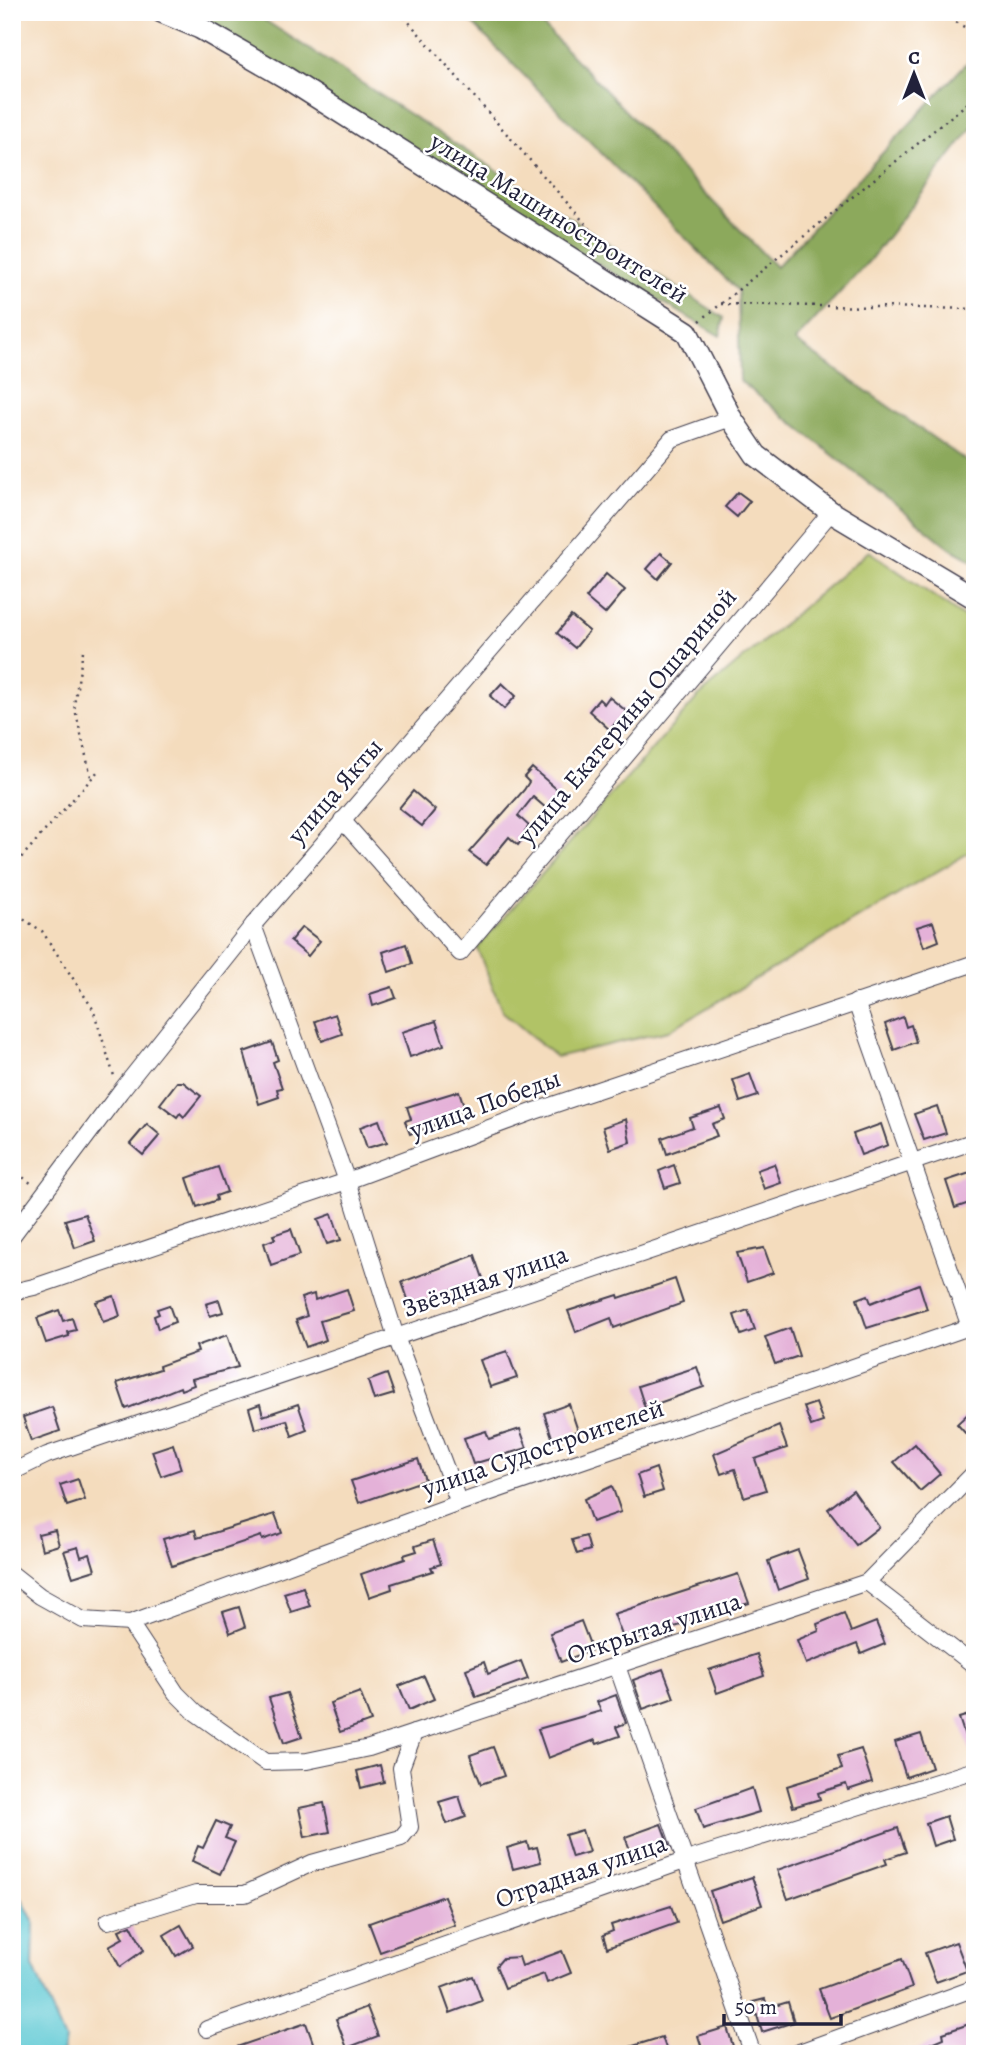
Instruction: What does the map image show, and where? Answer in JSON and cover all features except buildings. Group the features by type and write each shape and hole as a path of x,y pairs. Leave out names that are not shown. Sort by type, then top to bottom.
{"street":[{"name":"улица Машиностроителей","path":"162,12 200,28 285,77 687,332 731,418 756,455 831,512 975,598"},
{"name":"улица Якты","path":"12,1236 120,1093 253,925 672,439 731,418"},
{"name":"улица Екатерины Ошариной","path":"342,820 460,953 831,512"},
{"path":"253,925 347,1181 396,1337 458,1503"},
{"name":"улица Победы","path":"12,1292 34,1287 347,1181 535,1111 975,963"},
{"path":"856,1002 910,1163 973,1327"},
{"name":"Звёздная улица","path":"12,1472 47,1455 975,1141"},
{"name":"улица Судостроителей","path":"130,1623 458,1503 973,1327"},
{"name":"Открытая улица","path":"130,1623 176,1693 195,1713 265,1762 307,1761 369,1748 867,1582 975,1472"},
{"path":"12,1574 40,1596 83,1620 130,1623"},
{"path":"867,1582 975,1666"},
{"path":"617,1666 753,2054"},
{"path":"108,1921 195,1894 245,1894 312,1863 401,1838 410,1827 401,1768 414,1733"},
{"name":"Отрадная улица","path":"207,2029 687,1860 975,1770"},
{"path":"794,2054 975,1988"}],"path":[{"path":"400,12 627,271"},
{"path":"938,12 975,33"},
{"path":"687,332 975,97"},
{"path":"721,304 975,309"},
{"path":"83,651 74,705 92,778"},
{"path":"12,868 99,770"},
{"path":"12,912 42,932 93,1009 120,1093"},
{"path":"12,1168 44,1194"}],"green space":[{"path":"170,12 252,12 724,318 720,336"},
{"path":"461,12 530,12 776,267 975,54 975,124 869,261 795,341 975,467 975,562 951,549 740,381 738,291"},
{"path":"869,551 975,625 975,849 668,1031 556,1057 502,1011 477,948 697,698"}],"water":[{"path":"12,1891 21,1897 34,1922 33,1966 65,2040 62,2054 12,2054"}]}
